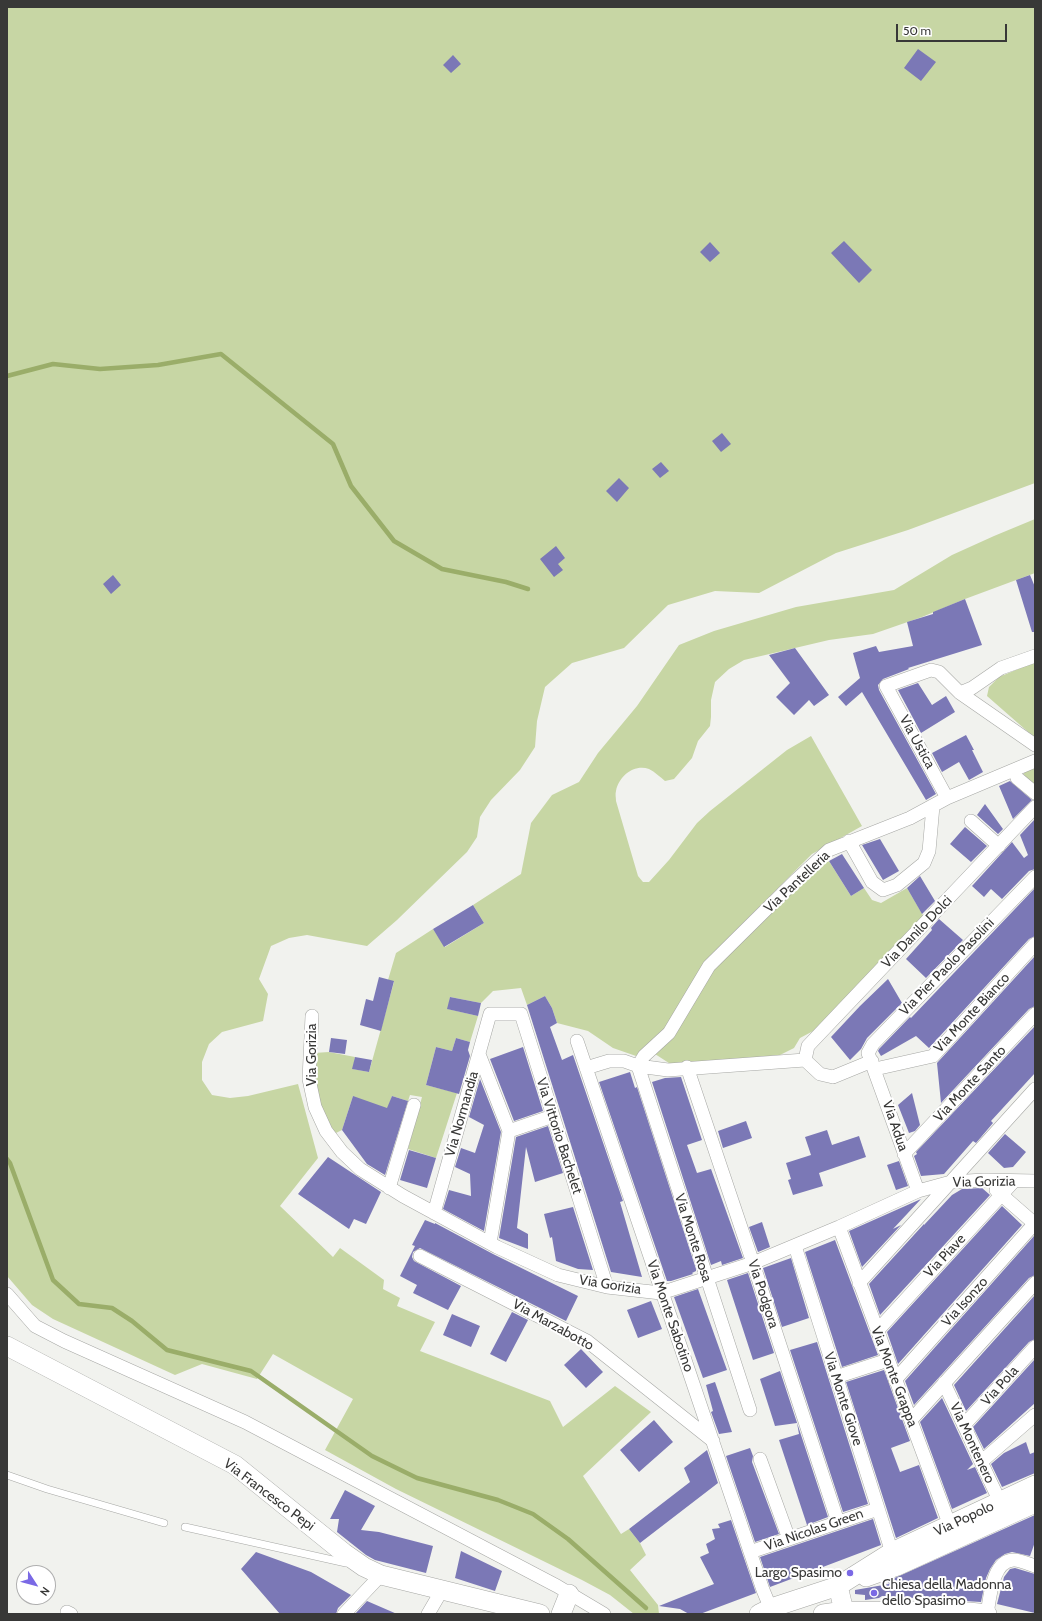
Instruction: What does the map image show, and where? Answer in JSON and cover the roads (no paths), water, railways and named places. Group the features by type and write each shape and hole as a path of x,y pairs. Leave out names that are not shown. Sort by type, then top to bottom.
{"main road":[{"name":"Via Francesco Pepi","path":"7,1346 235,1465 344,1553 364,1567 381,1576 442,1590 493,1609 540,1614"},
{"name":"Via Popolo","path":"895,1559 950,1526 1035,1485"},
{"name":"Via Popolo","path":"895,1559 1035,1503"},
{"path":"768,1612 838,1586 895,1559"},
{"path":"838,1586 844,1611"},
{"path":"561,1614 569,1594"},
{"path":"824,1614 844,1611 891,1611 969,1612 987,1614"}],"street":[{"path":"960,693 972,688 1001,668 1035,656"},
{"name":"Via Ustica","path":"947,798 886,686 931,670 939,672 960,693"},
{"path":"960,693 1035,745"},
{"name":"Via Pantelleria","path":"638,1066 644,1056 669,1033 709,966 795,881 829,850 910,818 947,798 1035,761"},
{"path":"1017,778 1035,793"},
{"path":"849,842 872,882 883,890 897,886 924,863 929,851 933,806"},
{"name":"Via Danilo Dolci","path":"805,1060 808,1046 1035,808"},
{"path":"971,821 999,846"},
{"name":"Via Pier Paolo Pasolini","path":"874,1065 868,1053 873,1044 1035,877"},
{"name":"Via Monte Bianco","path":"805,1060 820,1074 833,1077 874,1065 933,1056 1035,944"},
{"name":"Via Normandia","path":"434,1214 490,1014"},
{"name":"Via Vittorio Bachelet","path":"490,1014 521,1014 607,1287"},
{"name":"Via Monte Santo","path":"904,1154 1035,1014"},
{"name":"Via Gorizia","path":"312,1016 309,1079 315,1107 326,1131 342,1152 360,1169 434,1214 490,1243 558,1275 607,1287 661,1293 753,1263 839,1227 918,1191 951,1182 984,1180 1035,1181"},
{"name":"Via Monte Sabotino","path":"577,1041 661,1293 763,1590 768,1612"},
{"path":"479,1054 509,1131 490,1243"},
{"path":"586,1068 609,1061 624,1061 638,1066 668,1070 686,1067 805,1060"},
{"name":"Via Adua","path":"874,1065 918,1191"},
{"name":"Via Monte Rosa","path":"638,1066 750,1410"},
{"name":"Via Podgora","path":"686,1067 753,1263 838,1522"},
{"path":"859,1283 1035,1089"},
{"path":"389,1188 414,1104"},
{"path":"509,1131 553,1116"},
{"path":"984,1180 1035,1223"},
{"name":"Via Piave","path":"877,1331 1014,1181"},
{"name":"Via Isonzo","path":"895,1380 1035,1223"},
{"name":"Via Monte Grappa","path":"839,1227 950,1526"},
{"name":"Via Monte Giove","path":"795,1246 895,1559"},
{"name":"Via Marzabotto","path":"420,1256 587,1341 713,1441"},
{"path":"911,1420 1035,1284"},
{"path":"7,1294 35,1326 179,1394 245,1422 604,1614"},
{"name":"Via Pola","path":"964,1425 1035,1348"},
{"path":"836,1377 888,1360"},
{"name":"Via Montenero","path":"944,1383 1000,1502"},
{"path":"981,1462 1035,1415"},
{"path":"760,1459 789,1539"},
{"name":"Via Nicolas Green","path":"750,1552 878,1509"},
{"path":"987,1614 995,1573 1002,1565 1013,1560 1035,1566"},
{"path":"344,1614 381,1576"},
{"path":"429,1613 442,1590"}],"lane":[{"path":"7,1475 47,1489 164,1523"},
{"path":"185,1527 364,1567"}],"waterway":[{"path":"7,376 53,364 100,369 158,365 221,354 333,444 351,486 394,541 442,569 506,582 528,589"},
{"path":"7,1159 10,1163 53,1280 79,1304 112,1308 132,1321 167,1350 251,1371 372,1456 417,1478 498,1500 533,1514 568,1539 646,1608"}],"place":[{"name":"Largo Spasimo","path":"850,1573"},
{"name":"Chiesa della Madonna dello Spasimo","path":"874,1593"}]}
